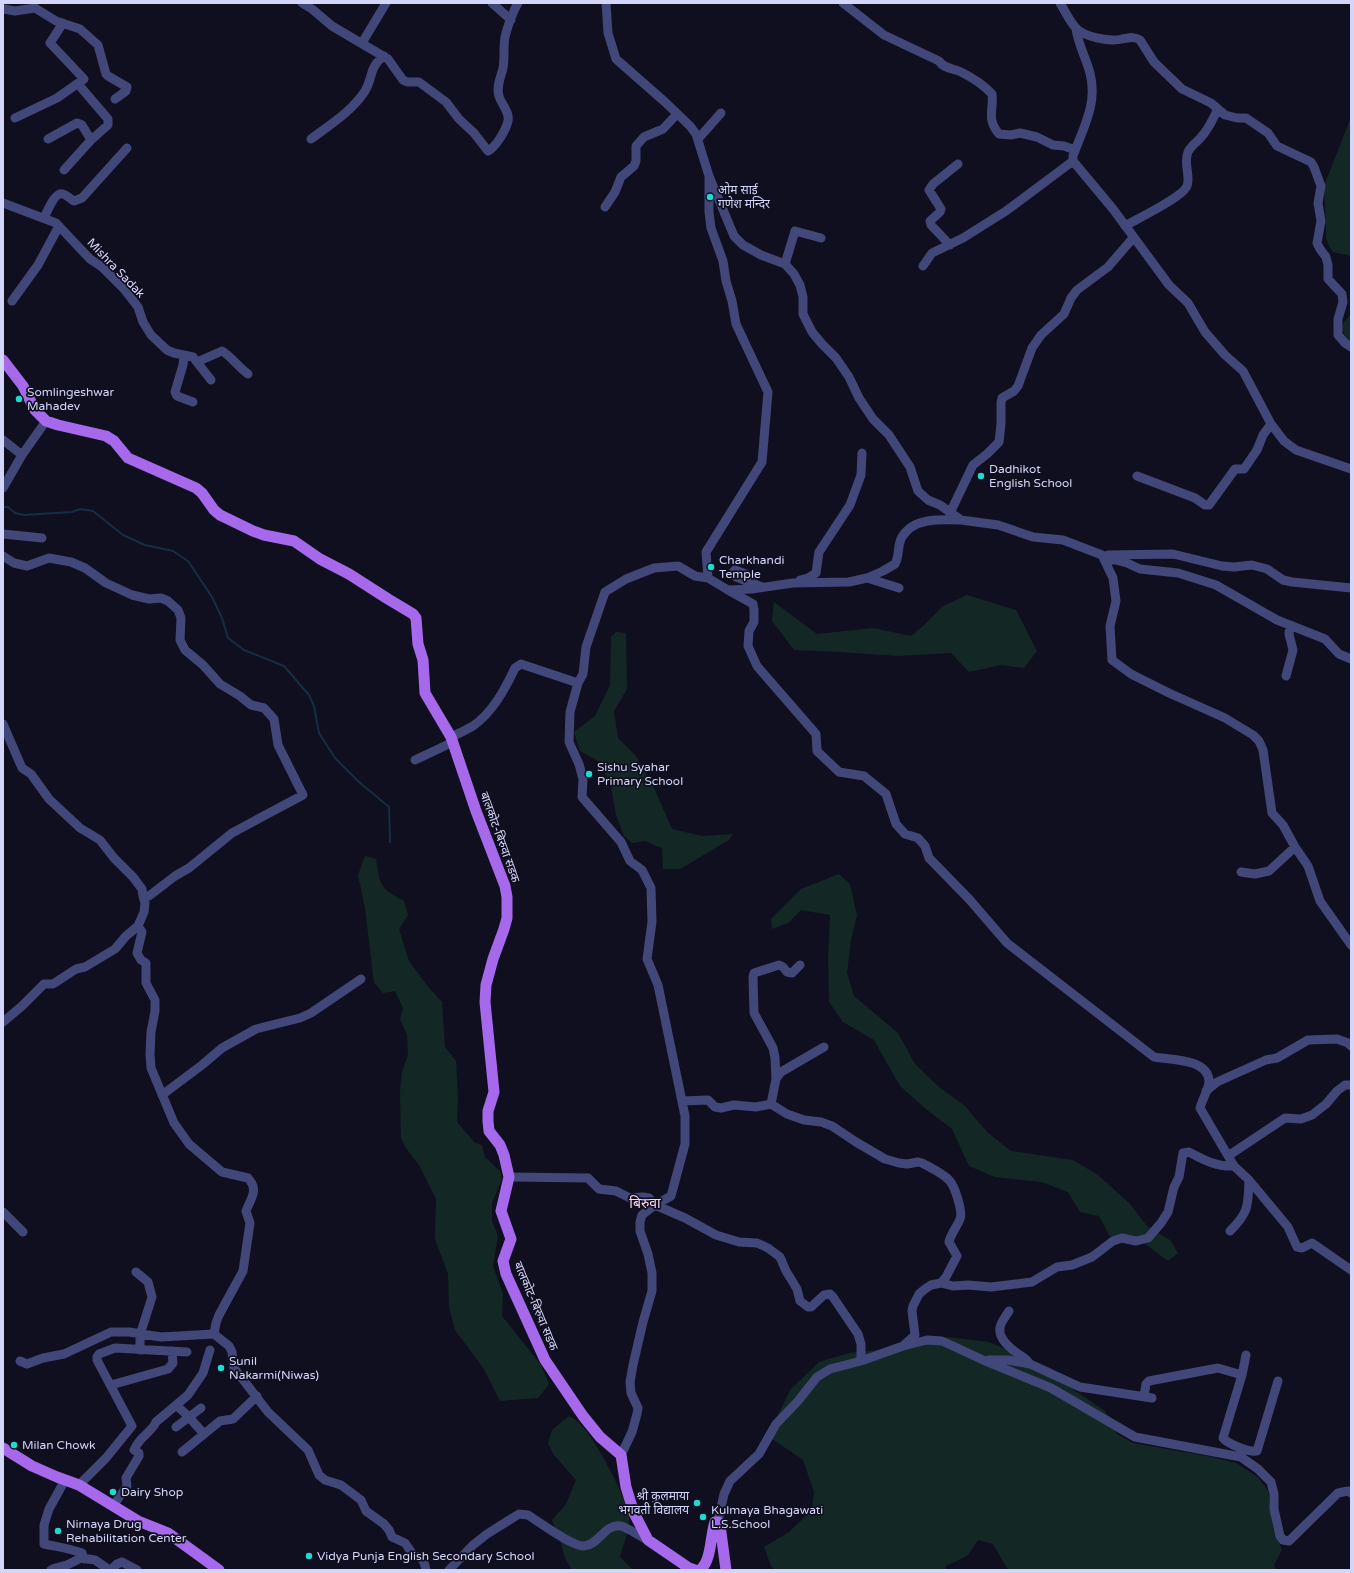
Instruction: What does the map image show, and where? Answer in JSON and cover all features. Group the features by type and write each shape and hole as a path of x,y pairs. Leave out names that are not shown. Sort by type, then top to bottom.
{"main road":[{"path":"3,360 23,386 35,410 46,421"},
{"name":"बालकोट-बिरुवा सडक","path":"46,421 106,436 114,441 128,458 196,488 202,493 214,510 224,517 264,536 294,541 320,559 349,574 408,610 416,618 418,644 423,660 425,693 452,739 507,897 507,918 486,985 485,1002 494,1092 488,1110 489,1131 500,1145 509,1178 501,1211 511,1239 503,1261 506,1274 545,1360 583,1416 600,1437 621,1455"},
{"path":"3,1449 32,1466 65,1480 79,1484 138,1521 168,1533 219,1570"},
{"path":"621,1455 626,1487 634,1514 648,1540 689,1568 695,1570"},
{"path":"700,1570 704,1567 710,1548 712,1529 715,1522 718,1522 720,1525 726,1570"}],"street":[{"path":"302,3 312,9 332,26 384,56 392,63 403,80 407,82 419,82 446,102 459,119 474,133 486,151 490,151 505,130 509,119 498,90 504,61 505,37 518,3"},
{"path":"362,43 386,3"},
{"path":"492,3 511,20"},
{"path":"606,3 608,33 616,59 690,126 698,139 709,176 734,236 743,245 761,255 785,264 794,274 800,285 803,297 803,314 812,332 836,358 849,377 873,419 889,434 910,467 918,492 928,500 940,505 961,520"},
{"path":"843,3 884,35 939,61 942,66 960,71 982,83 992,94 990,112 994,128 999,134 1011,135 1020,133 1037,137 1053,145 1064,146 1075,150"},
{"path":"923,266 932,253 950,245 1006,211 1073,161 1075,150 1092,105 1093,94 1090,72 1076,28 1060,3"},
{"path":"4,8 15,10 35,8 51,18 80,29 98,45 106,74 111,79 125,85 128,89 115,99"},
{"path":"15,118 57,98 84,79 50,43 63,23"},
{"path":"1076,28 1100,39 1116,40 1130,37 1138,38 1154,62 1182,89 1204,99 1226,115 1237,118 1246,118 1268,133 1277,146 1311,162 1321,186 1318,203 1321,221 1317,242 1326,257 1328,264 1328,279 1342,294 1343,302 1338,319 1338,335 1351,347"},
{"path":"311,139 350,110 365,90 376,62 384,56"},
{"path":"64,170 91,140 108,126 108,119 78,84"},
{"path":"1125,226 1167,203 1186,188 1188,181 1186,165 1188,152 1193,144 1203,136 1218,110"},
{"path":"698,139 721,113"},
{"path":"605,207 615,192 621,177 634,166 636,161 636,146 644,137 663,129 677,114"},
{"path":"48,139 77,123 82,125 91,140"},
{"path":"44,218 56,195 60,193 64,194 74,202 82,198 127,148"},
{"path":"1073,161 1125,226 1169,285 1188,303 1205,332 1225,355 1242,371 1271,424 1284,441 1296,450 1351,469"},
{"path":"950,245 931,225 930,221 940,212 941,209 929,190 933,184 958,164"},
{"path":"708,578 706,552 762,462 768,392 736,324 723,261 711,228 709,212 709,176"},
{"name":"Mishra Sadak","path":"3,203 52,221 59,226 90,259 102,267 124,289 138,307 143,322 151,335 167,350 184,356 193,357 212,380"},
{"path":"12,301 38,265 59,226"},
{"path":"785,264 795,231 821,238"},
{"path":"950,513 973,465 987,454 998,442 1001,424 1002,398 1014,391 1018,386 1032,348 1041,335 1064,314 1071,298 1077,290 1108,266 1133,238"},
{"path":"197,362 222,351 229,355 236,364 248,374"},
{"path":"184,356 183,365 175,392 177,396 194,402"},
{"path":"3,488 22,455 46,421"},
{"path":"1137,476 1195,498 1205,505 1209,505 1235,469 1244,469 1257,450 1263,435 1271,424"},
{"path":"3,440 22,455"},
{"path":"793,583 808,578 816,573 819,552 850,505 861,476 862,453"},
{"path":"728,590 763,588 793,583 849,582 867,578 895,564 902,537 910,527 934,520 961,520 998,525 1033,537 1063,540 1104,557 1128,563 1140,569 1178,574 1216,585 1290,625 1325,640 1339,654 1351,659"},
{"path":"3,534 42,538"},
{"path":"1104,557 1173,554 1222,566 1234,567 1252,565 1267,569 1283,580 1288,581 1351,588"},
{"path":"3,556 14,563 27,566 49,558 71,562 84,568 106,583 132,595 149,599 161,598 168,601 178,610 181,618 180,640 185,650 203,665 220,684 240,696 251,705 264,708 274,719 278,745 303,795 232,833 189,868 149,896 143,896"},
{"path":"1104,557 1113,578 1116,601 1110,626 1112,660 1137,677 1225,718 1259,741 1263,750 1272,813 1283,825 1295,848 1308,866 1320,901 1351,945"},
{"path":"621,1455 632,1432 637,1414 638,1408 631,1393 630,1382 643,1322 652,1291 652,1273 640,1231 640,1222 642,1215 655,1205 671,1196 685,1144 685,1116 658,985 647,960 652,922 651,888 642,870 630,861 621,842 582,797 583,779 579,764 569,742 570,712 582,674 586,647 605,592 626,579 654,568 678,566 695,576 708,578 753,604 754,622 749,631 748,646 757,666 816,734 817,752 839,772 864,776 886,794 896,824 905,834 918,838 925,846 929,858 969,899 1007,943 1154,1057 1182,1060 1200,1067 1208,1079 1200,1108 1234,1166 1248,1180 1288,1227 1297,1246 1302,1248 1312,1243 1351,1270"},
{"path":"746,574 735,570 734,572 736,577 763,588"},
{"path":"867,578 899,588"},
{"path":"1286,676 1293,650 1289,634 1290,625"},
{"path":"415,760 452,739 485,716 493,708 516,668 521,664 578,683"},
{"path":"3,724 22,768 31,774 49,799 80,828 100,840 142,889 145,903 144,912 138,926 126,936 115,949 86,967 76,969 53,984 44,984 18,1010 3,1022"},
{"path":"1241,872 1255,874 1269,870 1295,848"},
{"path":"138,926 142,932 137,953 141,960 146,963 146,983 155,1000 155,1011 151,1032 151,1068 174,1123 189,1144 222,1172 248,1178 254,1187 253,1198 246,1211 250,1223 243,1271 219,1315 214,1334"},
{"path":"771,1104 776,1079 775,1058 772,1048 754,1013 753,977 754,973 779,965 787,972 792,973 800,965"},
{"path":"162,1095 222,1048 256,1029 300,1018 361,979"},
{"path":"1206,1090 1217,1082 1266,1060 1276,1058 1308,1040 1337,1039 1348,1043 1351,1046"},
{"path":"776,1079 781,1072 824,1047"},
{"path":"1228,1156 1286,1118 1301,1119 1312,1115 1326,1104 1336,1091 1345,1085 1351,1085"},
{"path":"682,1101 708,1100 715,1107 721,1108 734,1105 756,1107 771,1104 787,1114 804,1120 820,1122 832,1126 885,1159 907,1164 918,1162 922,1163 949,1180 961,1213 960,1219 950,1236 949,1242 957,1256 946,1277 941,1283 931,1285 919,1294 912,1311 915,1335 903,1346"},
{"path":"941,1283 953,1286 991,1287 1032,1282 1057,1267 1072,1264 1092,1257 1113,1240 1122,1238 1136,1241 1148,1238 1168,1212 1174,1187 1179,1177 1183,1153 1189,1152 1212,1164 1234,1166"},
{"path":"509,1178 588,1178 599,1189 616,1191 630,1198 649,1198 655,1205 685,1218 716,1235 739,1242 757,1243 768,1248 780,1257 786,1271 797,1289 800,1301 808,1307 812,1307 824,1295 830,1294 845,1313 858,1334 861,1344 861,1361"},
{"path":"1230,1231 1242,1219 1246,1210 1248,1180"},
{"path":"3,1212 23,1232"},
{"path":"136,1272 148,1282 152,1297 140,1335 140,1350"},
{"path":"1008,1311 999,1327 1000,1335 1003,1340 1020,1356 1027,1359 1030,1364"},
{"path":"20,1361 27,1364 43,1358 64,1354 111,1332 129,1332 140,1335 166,1337 214,1334 229,1346 232,1352 234,1368 268,1412 308,1450 319,1475 325,1480 341,1485 361,1500 366,1512 384,1524 392,1537 405,1543 414,1556 420,1557 424,1562 426,1570"},
{"path":"718,1522 724,1494 730,1481 759,1454 776,1424 798,1401 817,1377 830,1369 861,1361 903,1346 927,1340 942,1341 983,1360 1051,1388 1135,1438 1241,1457 1258,1469 1271,1482 1274,1494 1274,1509 1280,1536 1283,1540 1289,1541 1338,1493 1348,1491 1351,1493"},
{"path":"79,1484 106,1458 132,1426 97,1360 99,1354 115,1348 187,1352"},
{"path":"113,1506 127,1486 126,1478 139,1456 139,1454 134,1450 140,1439 154,1427 156,1422 188,1395 203,1373 210,1350"},
{"path":"111,1385 168,1368 173,1363 172,1351"},
{"path":"1246,1355 1242,1375 1222,1438 1227,1442 1252,1453 1257,1451 1278,1382"},
{"path":"983,1360 1008,1360 1030,1364 1080,1387 1148,1398 1146,1384 1149,1381 1218,1368 1242,1375"},
{"path":"182,1452 220,1421 233,1419 257,1396"},
{"path":"176,1405 204,1434"},
{"path":"176,1427 188,1416 201,1408"},
{"path":"65,1480 49,1509 44,1525 44,1544 61,1548 64,1547 82,1553 84,1559"},
{"path":"449,1570 486,1534 504,1525 519,1514 528,1515 574,1544 584,1546 594,1543 610,1527 620,1526 648,1540"},
{"path":"51,1570 67,1565 81,1558 95,1560 108,1569 112,1569 122,1562 137,1570"}],"green space":[{"path":"1351,117 1351,256 1333,252 1326,238 1324,186"},
{"path":"1351,314 1351,343 1343,330 1343,325"},
{"path":"967,595 1016,610 1037,651 1024,668 1001,665 969,672 951,653 898,656 794,650 772,621 774,602 817,634 873,628 911,636 943,606"},
{"path":"616,632 626,633 627,689 614,711 618,738 636,756 655,790 672,829 702,836 733,834 729,840 680,869 663,869 662,848 645,841 632,843 624,836 616,815 611,787 600,762 580,751 574,732 595,716 610,685 611,637"},
{"path":"365,856 376,859 382,885 390,893 404,901 408,915 399,929 409,961 442,1002 445,1047 456,1061 458,1096 457,1122 475,1143 482,1145 485,1157 500,1171 502,1179 492,1203 492,1221 498,1236 493,1266 503,1294 502,1316 541,1365 549,1384 538,1398 500,1401 484,1369 455,1330 449,1307 448,1274 435,1239 436,1199 419,1165 406,1148 401,1138 400,1090 402,1072 408,1055 407,1035 400,1019 403,1008 395,991 383,993 374,983 365,908 358,875"},
{"path":"839,874 850,884 857,915 851,940 847,973 854,996 898,1033 915,1064 939,1087 965,1106 987,1132 1011,1151 1073,1160 1098,1175 1130,1204 1147,1226 1170,1240 1178,1253 1168,1261 1133,1235 1122,1244 1109,1235 1099,1216 1080,1212 1068,1192 1042,1182 995,1177 969,1166 952,1129 900,1086 874,1040 843,1022 829,1002 828,957 830,915 801,910 788,923 772,929 771,919 801,889"},
{"path":"948,1337 989,1342 1051,1368 1074,1390 1105,1411 1117,1434 1133,1443 1212,1457 1236,1463 1258,1477 1268,1491 1273,1527 1282,1550 1274,1565 1276,1570 1008,1570 993,1544 978,1540 967,1556 946,1566 945,1570 775,1570 771,1566 764,1547 789,1532 812,1510 814,1492 803,1460 768,1436 790,1390 819,1362 849,1353 910,1347"},
{"path":"569,1416 579,1423 593,1440 622,1494 629,1515 629,1520 628,1531 620,1557 633,1570 572,1570 565,1558 552,1520 566,1504 576,1480 554,1455 548,1443 552,1430"}],"waterway":[{"path":"3,507 8,507 15,513 24,515 72,512 80,509 93,511 123,535 145,545 173,551 188,561 212,597 222,618 228,638 244,650 284,666 309,695 314,706 319,733 335,758 359,782 389,807 390,842"}],"place":[{"name":"ओम साई गणेश मन्दिर","path":"710,197"},
{"name":"Somlingeshwar Mahadev","path":"19,399"},
{"name":"Dadhikot English School","path":"981,476"},
{"name":"Charkhandi Temple","path":"711,567"},
{"name":"Sishu Syahar Primary School","path":"589,774"},
{"name":"Sunil Nakarmi(Niwas)","path":"221,1368"},
{"name":"Milan Chowk","path":"14,1445"},
{"name":"Dairy Shop","path":"113,1492"},
{"name":"श्री कुलमाया भगवती विद्यालय","path":"697,1503"},
{"name":"Kulmaya Bhagawati L.S.School","path":"703,1517"},
{"name":"Nirnaya Drug Rehabilitation Center","path":"58,1531"},
{"name":"Vidya Punja English Secondary School","path":"309,1556"}],"district":[{"name":"बिरुवा","path":"645,1203"}]}
